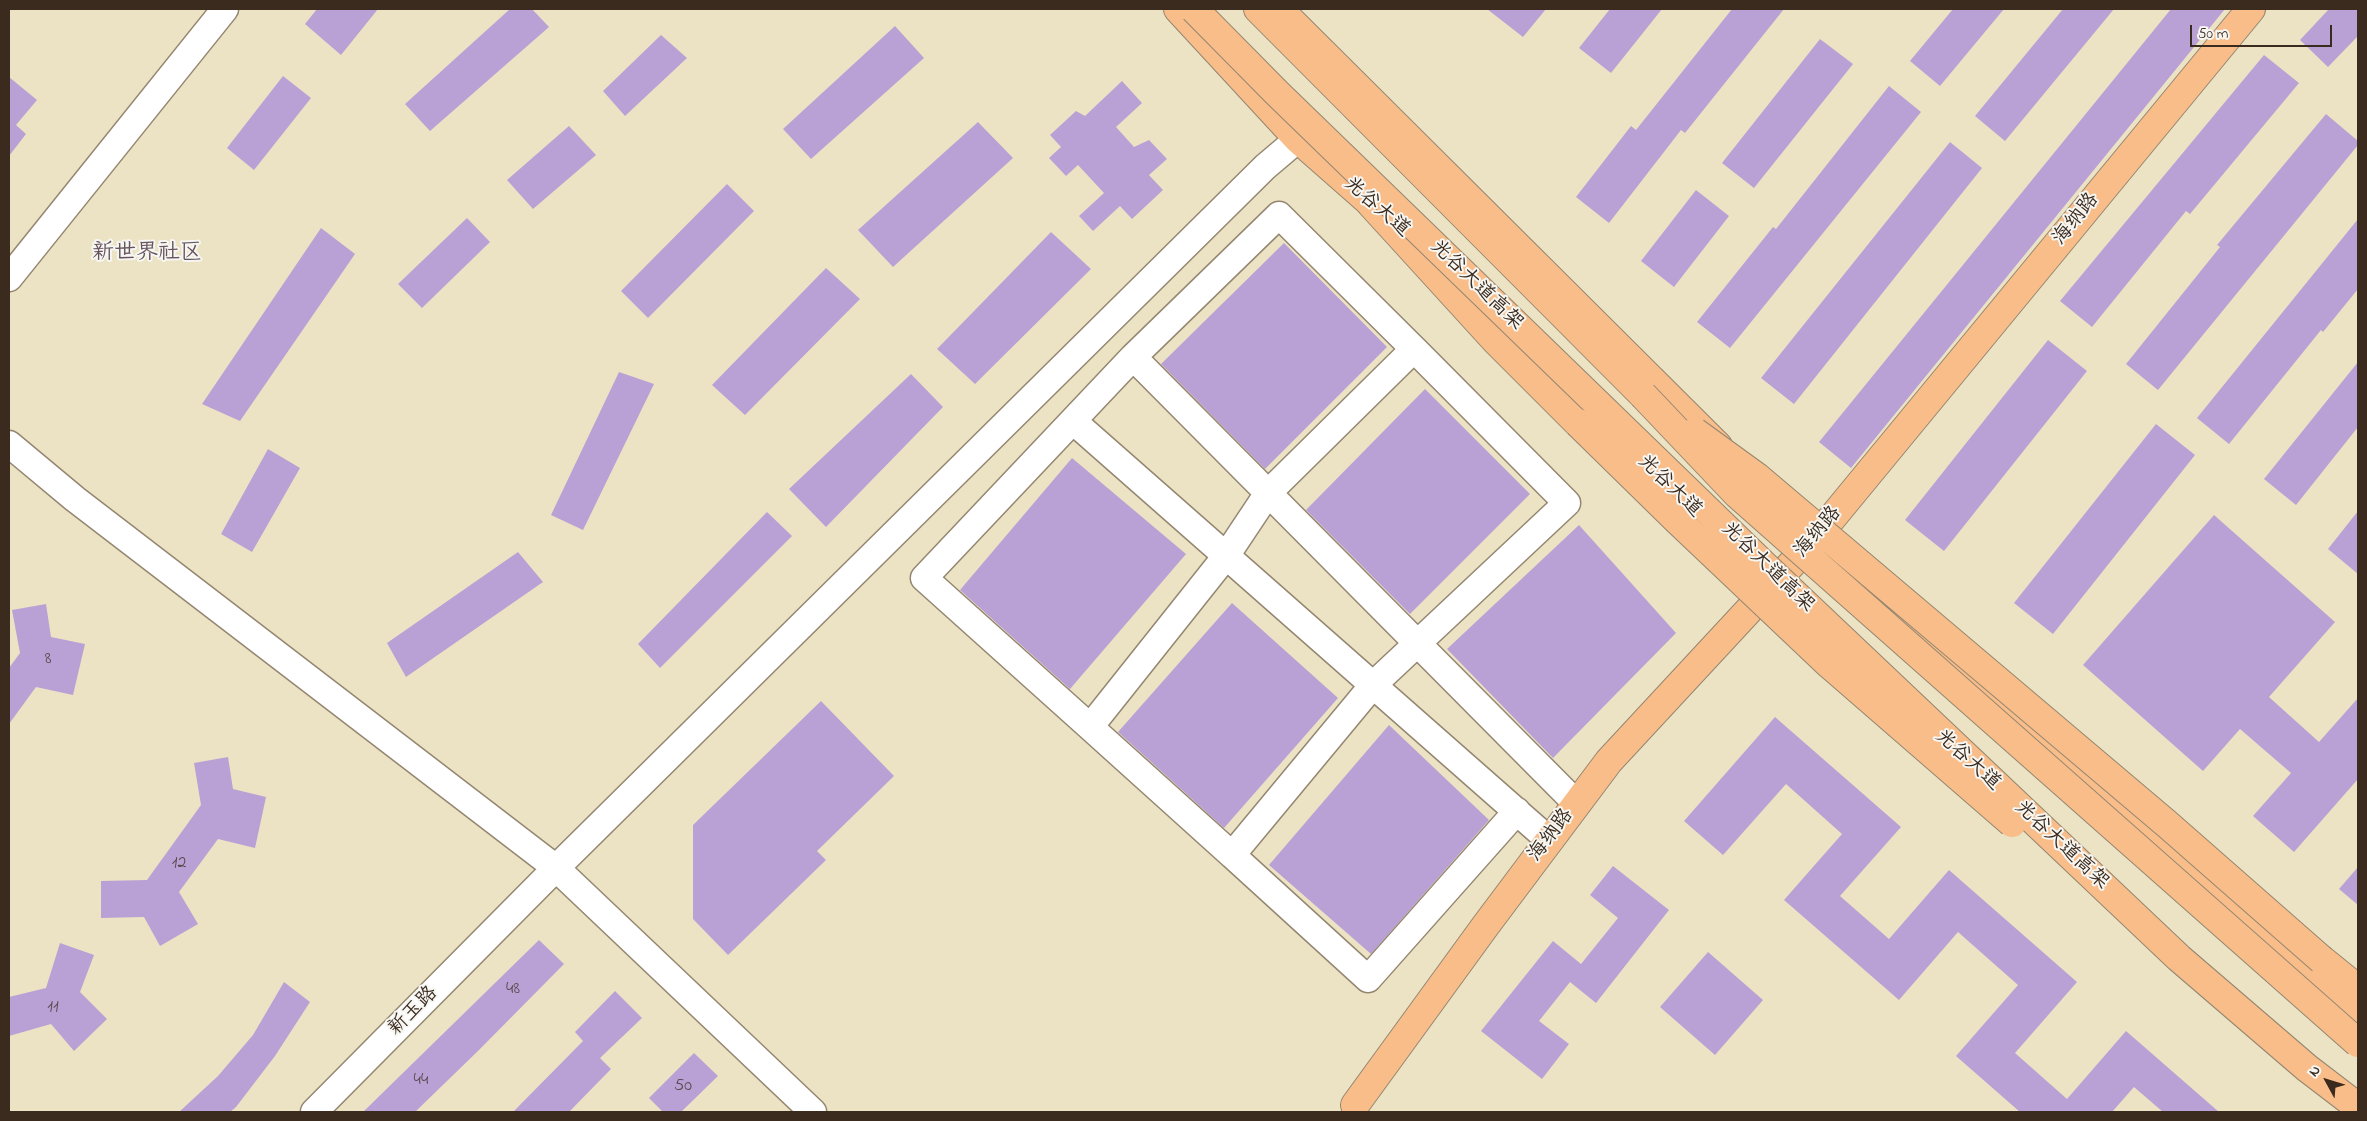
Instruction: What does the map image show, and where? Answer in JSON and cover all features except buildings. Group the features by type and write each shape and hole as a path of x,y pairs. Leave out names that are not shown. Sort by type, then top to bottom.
{"main road":[{"path":"1177,9 1277,93"},
{"name":"光谷大道","path":"1177,9 1298,139 1484,303 1635,454 1772,586 2094,874 2358,1106"},
{"path":"1186,9 1277,93"},
{"name":"光谷大道高架","path":"1194,9 1277,93 1764,566 2179,958 2307,1068 2358,1106"},
{"name":"光谷大道高架","path":"1258,9 1644,395 1737,494 2358,1043"},
{"path":"1279,9 1813,541 2358,1022"},
{"name":"海纳路","path":"1355,1105 1609,761 1813,541 2250,9"},
{"path":"1371,204 1495,340 1678,522 1830,665 2002,816 2179,958"},
{"path":"1644,395 1757,477 2358,989"},
{"path":"2300,992 2358,1028"},
{"path":"2307,1068 2344,1112"}],"street":[{"path":"9,278 226,9"},
{"name":"新玉路","path":"314,1112 515,912 556,868 1264,167 1298,139"},
{"path":"1232,855 1373,685 1416,642 1567,503 1279,215 1133,357 924,578 1368,979 1517,812"},
{"path":"1090,727 1226,556 1268,493 1414,349"},
{"path":"1133,357 1577,804"},
{"path":"1073,421 1549,840"},
{"path":"9,444 83,505 556,868 813,1112"}],"district":[{"name":"新世界社区","path":"147,254"}]}
